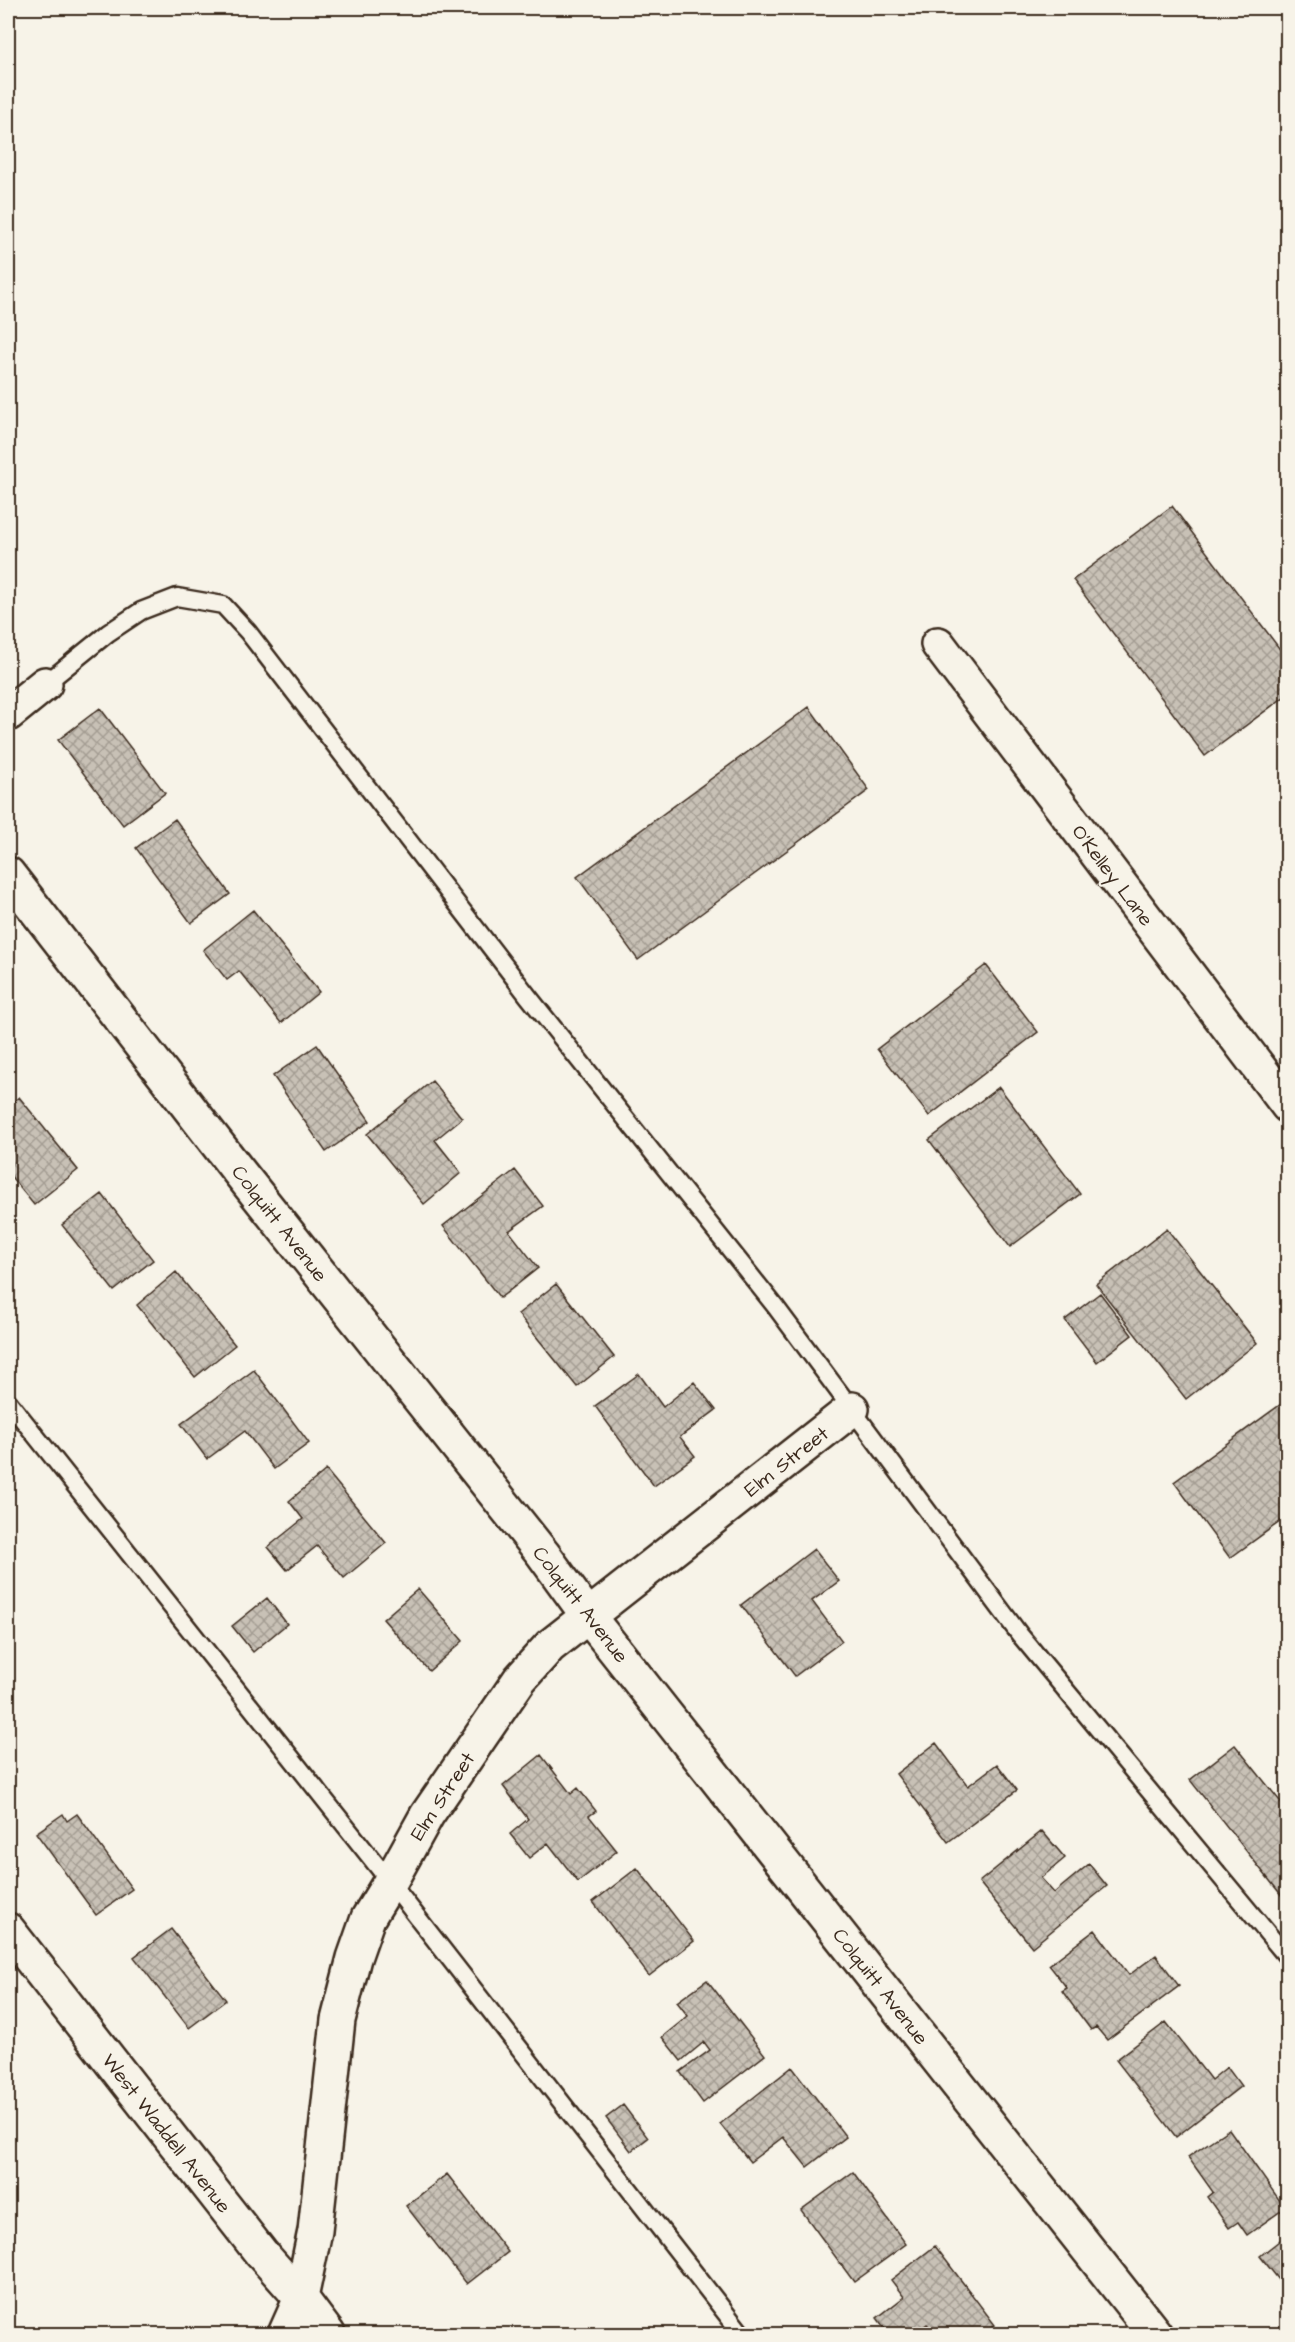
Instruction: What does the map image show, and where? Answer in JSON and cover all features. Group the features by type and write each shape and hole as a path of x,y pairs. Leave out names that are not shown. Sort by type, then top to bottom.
{"street":[{"name":"O'Kelley Lane","path":"938,644 1287,1106"},
{"path":"8,714 45,684"},
{"name":"Colquitt Avenue","path":"8,874 236,1167 543,1554 588,1616 1155,2334"},
{"name":"Elm Street","path":"285,2334 301,2298 315,2231 338,2020 354,1958 368,1918 427,1815 520,1679 550,1646 852,1409"},
{"name":"West Waddell Avenue","path":"8,1930 261,2253 301,2298 328,2334"}],"lane":[{"path":"45,684 108,633 141,611 177,597 223,605 249,632 528,996 760,1287 1020,1635 1287,1958"},
{"path":"8,1401 390,1882 742,2334"}],"building":[{"path":"1172,506 1288,660 1288,694 1205,756 1073,580"},
{"path":"809,707 869,790 638,960 577,877"},
{"path":"100,708 165,793 123,825 58,740"},
{"path":"175,819 230,894 191,923 136,848"},
{"path":"253,910 319,992 281,1023 239,971 227,980 203,950"},
{"path":"986,965 1038,1032 929,1116 877,1049"},
{"path":"317,1045 370,1121 326,1152 273,1076"},
{"path":"432,1081 462,1118 435,1140 461,1173 424,1204 367,1134"},
{"path":"999,1087 1080,1194 1010,1247 929,1140"},
{"path":"19,1097 78,1170 34,1205 8,1173 8,1106"},
{"path":"515,1170 543,1206 509,1231 538,1268 500,1298 443,1226"},
{"path":"102,1194 153,1260 114,1291 62,1225"},
{"path":"1167,1229 1257,1343 1186,1399 1096,1284"},
{"path":"176,1272 235,1345 195,1377 137,1305"},
{"path":"556,1284 614,1357 577,1387 518,1314"},
{"path":"1100,1293 1132,1335 1097,1362 1065,1320"},
{"path":"254,1370 309,1443 274,1469 245,1431 207,1459 181,1424"},
{"path":"639,1374 663,1407 694,1382 716,1410 680,1437 695,1456 654,1486 595,1406"},
{"path":"1288,1399 1288,1516 1230,1558 1174,1482"},
{"path":"326,1470 386,1543 344,1578 317,1546 287,1570 268,1547 303,1519 289,1501"},
{"path":"814,1549 839,1581 812,1601 842,1641 795,1676 741,1605"},
{"path":"418,1589 463,1641 429,1671 383,1619"},
{"path":"267,1598 287,1624 253,1652 232,1626"},
{"path":"936,1743 968,1786 997,1764 1017,1790 948,1842 896,1774"},
{"path":"1235,1745 1288,1811 1288,1900 1286,1901 1190,1780"},
{"path":"541,1755 571,1794 578,1788 596,1811 589,1816 617,1851 578,1882 548,1843 529,1858 510,1834 528,1819 503,1786"},
{"path":"63,1814 67,1821 77,1814 132,1889 96,1915 36,1833"},
{"path":"1042,1831 1065,1858 1041,1878 1054,1893 1089,1864 1107,1886 1032,1947 979,1882"},
{"path":"637,1868 694,1941 649,1976 593,1902"},
{"path":"171,1929 226,2000 189,2028 134,1957"},
{"path":"1095,1930 1129,1975 1156,1955 1179,1986 1107,2040 1096,2027 1091,2030 1062,1991 1067,1988 1049,1965"},
{"path":"707,1980 765,2055 703,2103 680,2072 710,2050 704,2042 681,2061 662,2037 688,2016 677,2002"},
{"path":"1166,2022 1211,2080 1227,2067 1241,2086 1176,2137 1116,2060"},
{"path":"792,2067 846,2137 807,2167 783,2137 750,2162 720,2124"},
{"path":"623,2105 648,2138 631,2151 606,2118"},
{"path":"1229,2129 1285,2208 1247,2235 1238,2222 1229,2228 1207,2197 1213,2192 1188,2157"},
{"path":"853,2172 906,2244 854,2282 801,2210"},
{"path":"447,2174 508,2252 467,2284 406,2206"},
{"path":"1288,2234 1288,2291 1260,2256"},
{"path":"935,2246 995,2325 982,2334 935,2334 927,2324 914,2334 889,2334 877,2318 904,2297 891,2280"}]}
